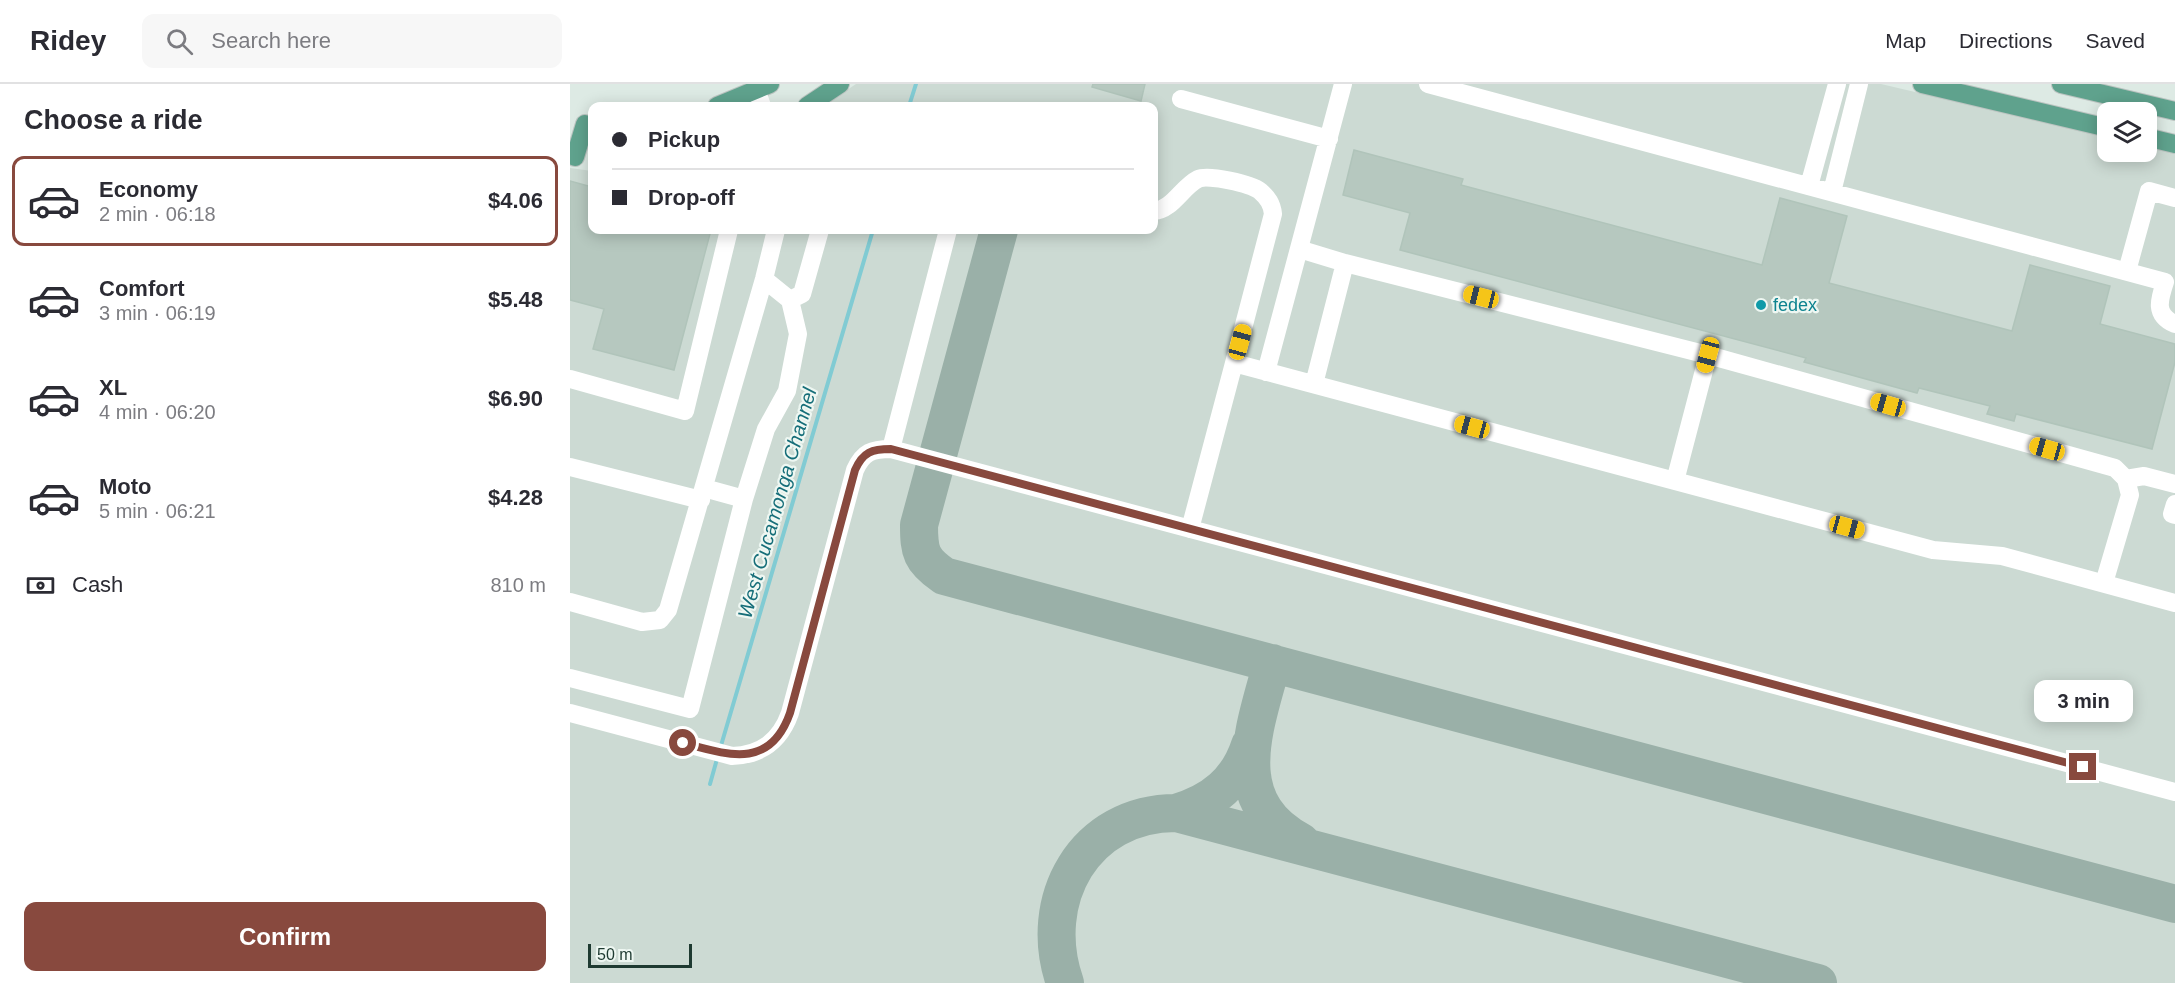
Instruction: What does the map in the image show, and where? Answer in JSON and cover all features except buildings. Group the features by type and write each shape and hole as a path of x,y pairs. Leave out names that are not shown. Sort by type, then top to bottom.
{"main road":[{"path":"813,102 840,84"},
{"path":"1922,84 2097,125"},
{"path":"2061,84 2175,111"},
{"path":"732,102 763,94"},
{"path":"579,157 582,124"},
{"path":"2157,140 2175,144"}],"lane":[{"path":"1266,372 1343,84"},
{"path":"1428,84 2165,282 2158,303 2159,310 2164,318 2175,324"},
{"path":"1809,186 1837,84"},
{"path":"1832,192 1859,84"},
{"path":"1181,99 1329,139"},
{"path":"1158,209 1166,206 1201,177 1212,177 1257,189 1272,206 1273,214 1190,529"},
{"path":"2127,271 2149,191 2175,198"},
{"path":"570,379 685,411 728,234"},
{"path":"570,602 642,622 660,620 668,610 703,494 775,234"},
{"path":"790,300 802,294 816,234"},
{"path":"891,449 947,234"},
{"path":"1299,249 1345,263 1708,355 2115,468 2126,479 2130,495 2104,584"},
{"path":"1314,384 1345,263"},
{"path":"570,678 690,709 744,499 766,429 787,391 793,370 798,334 790,300 764,279"},
{"path":"1675,481 1708,355"},
{"path":"1234,363 1933,550 2002,556 2175,603"},
{"path":"570,713 732,756 765,748 780,734 786,724 855,470 864,455 872,450 891,449 2175,792"},
{"path":"570,467 703,494 744,499"},
{"path":"2126,479 2144,476 2175,484"},
{"path":"2175,504 2172,514 2175,515"}],"shaded area":[{"path":"856,84 1881,84 2097,135 2097,162 2157,162 2157,149 2175,153 2175,983 570,983 570,168 588,170 588,234 1158,234 1158,102 829,102"}],"waterway":[{"name":"West Cucamonga Channel","path":"910,102 916,84"},
{"name":"West Cucamonga Channel","path":"720,749 872,234"},
{"name":"West Cucamonga Channel","path":"710,784 717,759"}],"taxiway":[{"path":"998,234 919,525 923,555 930,565 944,576 2175,904"},
{"path":"1272,663 1253,737 1251,762 1254,784 1262,806 1277,825 1301,842"},
{"path":"1176,813 1201,803 1222,789 1239,770 1250,745"},
{"path":"1065,983 1058,952 1057,921 1063,893 1075,867 1093,845 1116,828 1144,817 1176,813 1818,983"}],"place":[{"name":"fedex","path":"1761,305"}],"route":[{"path":"683,743 724,755 742,756 765,748 780,734 790,713 855,470 859,460 872,450 891,449 2083,767"}]}
